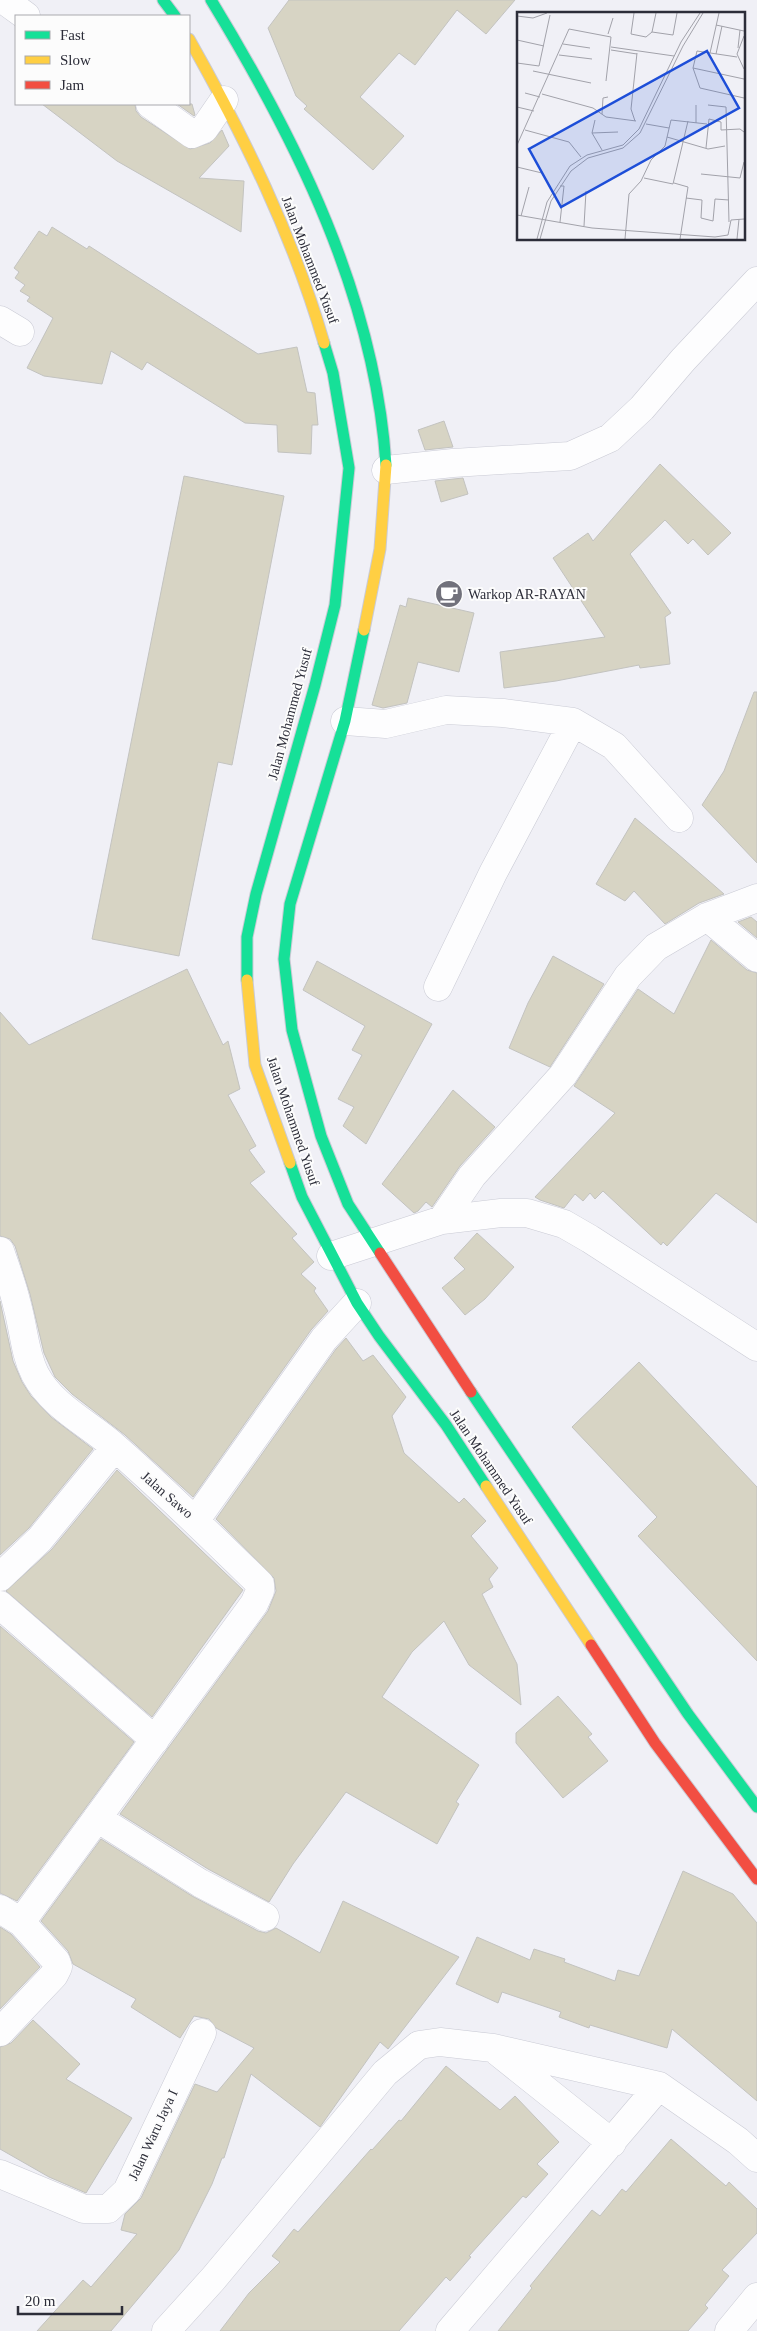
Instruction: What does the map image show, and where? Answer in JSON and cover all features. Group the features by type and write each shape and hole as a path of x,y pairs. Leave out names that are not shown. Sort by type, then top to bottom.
{"main road":[{"path":"163,0 174,15"},
{"name":"Jalan Mohammed Yusuf","path":"211,0 254,70 290,139 333,240 358,311 373,364 383,421 386,470 380,549 345,721 290,904 284,959 292,1030 321,1136 348,1204 552,1516 688,1714 757,1807"},
{"name":"Jalan Mohammed Yusuf","path":"190,41 224,100 263,180 310,295 333,373 349,468 335,605 246,937 247,979 255,1065 302,1197 357,1303 379,1336 446,1425 655,1743 757,1879"}],"street":[{"path":"4,0 25,15"},
{"path":"151,105 192,134 204,129 224,100"},
{"path":"386,470 453,463 570,456 610,438 642,408 683,360 757,281"},
{"path":"345,721 386,724 446,710 503,713 573,722 614,746 680,818"},
{"path":"438,987 493,874 573,722"},
{"path":"442,1220 472,1176 563,1075 628,976 656,946 708,917 757,898"},
{"path":"708,917 757,958"},
{"path":"331,1256 442,1220 501,1213 527,1213 564,1224 757,1347"},
{"name":"Jalan Sawo","path":"0,1251 18,1306 26,1352 36,1376 49,1393 71,1414 115,1447 195,1521 324,1339 357,1303"},
{"path":"0,1577 40,1539 115,1447"},
{"path":"0,2032 54,1975 58,1967 56,1961 10,1916 97,1818 254,1604 260,1591 260,1584 195,1521"},
{"path":"0,1605 155,1740"},
{"path":"97,1818 200,1883 265,1917"},
{"name":"Jalan Waru Jaya I","path":"0,2174 84,2209 108,2209 127,2191 202,2033"},
{"path":"166,2331 213,2279 385,2073 419,2045 440,2042 493,2048 659,2086 738,2141 757,2158"},
{"path":"493,2048 612,2143"},
{"path":"450,2331 659,2086"},
{"path":"729,2331 757,2297"}],"building":[{"path":"289,0 515,0 486,34 457,10 415,65 399,53 360,97 404,136 373,170 304,109 307,106 296,96 268,28"},
{"path":"192,104 194,116 178,105"},
{"path":"43,105 135,105 136,111 141,117 190,149 210,143 222,130 229,146 199,178 244,181 241,232 117,161"},
{"path":"52,227 87,249 89,246 258,354 297,347 307,392 315,393 318,425 312,425 311,454 278,452 277,425 245,423 147,362 142,370 111,351 102,384 44,376 27,368 53,318 27,301 30,297 20,291 25,285 15,278 19,272 14,268 39,231 47,236"},
{"path":"444,421 453,447 425,450 418,430"},
{"path":"660,464 731,533 708,555 693,539 688,544 665,520 630,554 671,613 665,617 670,664 640,668 639,665 556,681 504,688 500,652 605,637 553,558 588,533 593,541"},
{"path":"184,476 284,496 232,765 218,762 179,956 92,939"},
{"path":"463,478 468,494 441,502 435,481"},
{"path":"408,598 474,613 459,672 418,662 407,703 383,708 372,705 400,605 406,607"},
{"path":"754,692 757,692 757,863 702,805 724,771"},
{"path":"635,818 724,894 699,903 665,924 634,891 625,901 596,884"},
{"path":"751,917 757,922 757,938 738,922"},
{"path":"711,940 747,970 757,973 757,1223 716,1193 667,1246 663,1242 661,1245 603,1191 595,1199 590,1193 583,1201 575,1194 564,1208 535,1197 615,1113 574,1086 638,989 674,1014"},
{"path":"553,956 604,984 550,1067 509,1048 528,1003"},
{"path":"317,961 432,1024 366,1144 343,1126 354,1107 338,1099 362,1055 352,1050 365,1026 303,990"},
{"path":"187,969 223,1045 228,1041 240,1089 228,1095 256,1146 249,1150 265,1172 250,1183 297,1234 292,1238 314,1262 301,1274 316,1288 314,1291 328,1311 311,1330 193,1497 125,1435 72,1394 55,1377 44,1353 30,1294 15,1246 10,1239 0,1236 0,1012 29,1045"},
{"path":"453,1090 495,1127 460,1166 432,1207 426,1202 414,1213 382,1184"},
{"path":"477,1233 514,1267 485,1299 465,1315 442,1288 465,1269 454,1258"},
{"path":"0,1301 13,1361 22,1382 31,1396 51,1417 93,1449 29,1528 0,1555"},
{"path":"346,1338 363,1361 373,1355 406,1397 392,1416 404,1453 459,1503 464,1498 486,1521 471,1536 498,1568 489,1579 493,1587 482,1594 517,1664 521,1705 469,1665 444,1621 412,1652 382,1697 479,1765 456,1802 459,1804 437,1844 346,1792 293,1864 269,1902 208,1869 120,1814 268,1611 276,1591 274,1578 216,1519 336,1349"},
{"path":"639,1362 757,1487 757,1661 638,1536 657,1517 572,1427"},
{"path":"117,1470 243,1590 152,1717 6,1591 52,1549"},
{"path":"0,1626 134,1742 17,1901 0,1893"},
{"path":"558,1696 592,1734 588,1737 608,1761 563,1798 516,1743 516,1733"},
{"path":"101,1839 192,1896 258,1931 266,1933 276,1928 320,1953 343,1901 459,1957 388,2049 380,2042 320,2127 251,2074 224,2158 222,2158 212,2184 179,2250 111,2331 37,2331 83,2280 91,2287 137,2234 121,2230 125,2214 141,2198 195,2084 217,2092 254,2048 216,2028 209,2019 194,2016 180,2038 131,2007 136,1999 73,1964 68,1951 41,1921"},
{"path":"683,1871 733,1894 757,1923 757,2101 672,2029 667,2048 590,2025 589,2028 559,2017 561,2012 502,1992 498,2003 456,1984 477,1937 530,1960 534,1949 565,1959 564,1962 615,1981 618,1970 639,1976"},
{"path":"0,1927 11,1934 40,1967 0,2009"},
{"path":"33,2020 80,2064 66,2079 132,2118 86,2193 49,2177 0,2149 0,2047 11,2043"},
{"path":"446,2066 500,2110 515,2096 559,2142 537,2164 548,2174 526,2198 523,2196 469,2256 471,2257 450,2281 446,2277 399,2331 220,2331 249,2293 280,2262 272,2256 294,2229 298,2232 371,2149 399,2120 401,2121"},
{"path":"671,2139 726,2186 729,2182 757,2209 757,2233 722,2270 729,2276 705,2305 708,2308 688,2331 498,2331 532,2288 530,2286 592,2210 600,2216 622,2189 626,2192"}],"traffic: fast":[{"path":"163,0 174,15"},
{"path":"211,0 273,109 327,222 348,281 366,341 379,403 386,465"},
{"path":"247,980 247,937 256,894 315,685 335,605 349,468 333,373 324,343"},
{"path":"364,630 345,721 290,904 284,959 292,1030 321,1136 348,1204 380,1253"},
{"path":"290,1163 302,1197 357,1303 379,1336 446,1425 486,1486"},
{"path":"471,1392 688,1714 757,1807"}],"traffic: slow":[{"path":"190,41 229,112 266,187 298,264 324,343"},
{"path":"364,630 380,549 386,465"},
{"path":"247,980 255,1065 290,1163"},
{"path":"486,1486 591,1645"}],"traffic: jam":[{"path":"380,1253 471,1392"},
{"path":"591,1645 655,1743 757,1879"}],"place":[{"name":"Warkop AR-RAYAN","path":"449,594"}]}
